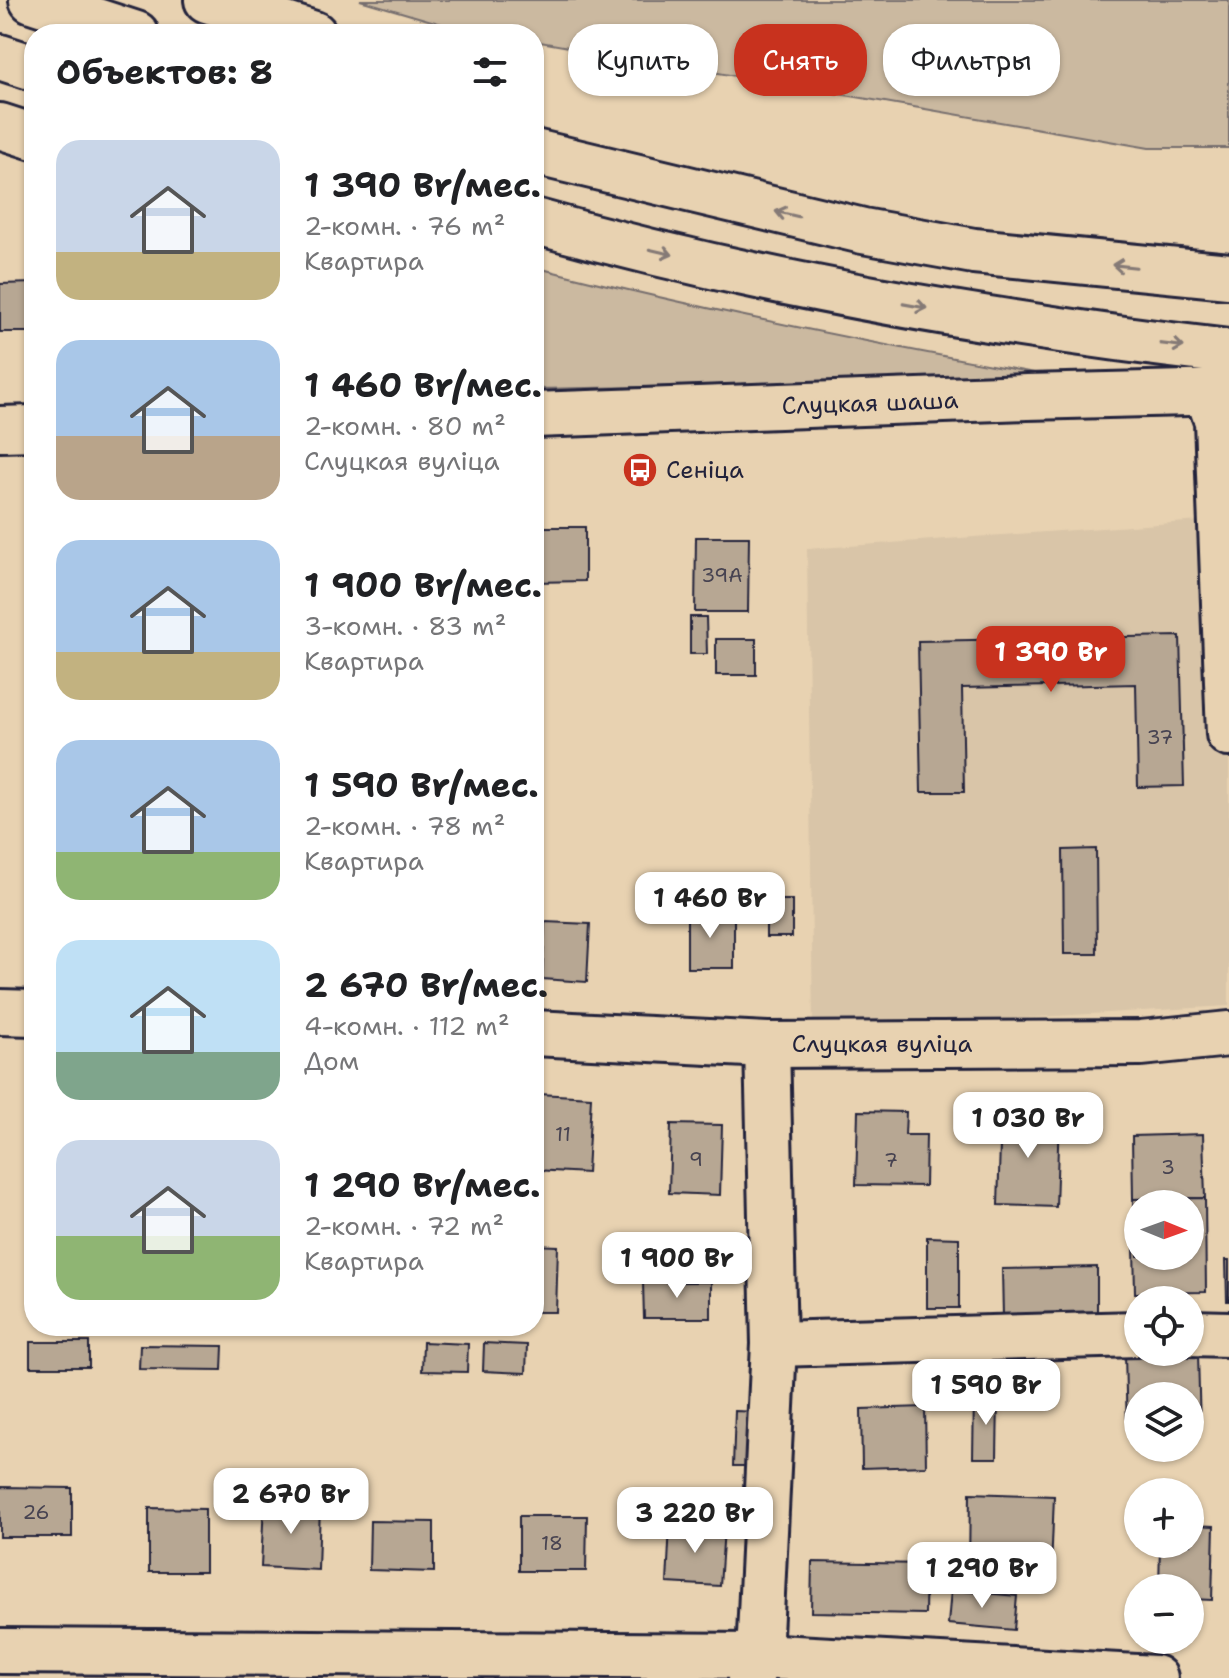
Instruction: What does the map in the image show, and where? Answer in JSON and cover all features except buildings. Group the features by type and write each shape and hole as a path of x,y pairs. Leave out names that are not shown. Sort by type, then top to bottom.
{"main road":[{"path":"32,0 105,24"},
{"path":"207,0 283,24"},
{"path":"0,57 24,65"},
{"path":"0,126 24,134"},
{"path":"544,127 687,191"},
{"path":"544,155 863,231 974,251 1229,276"},
{"path":"544,224 822,290 988,318 1229,352"},
{"path":"1218,392 1217,421 1223,453 1229,734"},
{"name":"Слуцкая шаша","path":"544,415 1218,392"},
{"path":"0,429 24,428"},
{"path":"0,1012 24,1013"},
{"name":"Слуцкая вуліца","path":"544,1034 767,1045 1141,1043 1229,1034"},
{"path":"755,1667 774,1344 767,1045"},
{"path":"1204,1333 1229,1334"},
{"path":"774,1344 1124,1334"},
{"path":"0,1651 1155,1678"}],"shaded area":[{"path":"360,0 1229,0 1229,148 1149,148 850,96 867,96 867,24 734,24 734,76 718,73 718,24 568,24 568,47 544,43 544,24 442,24"},
{"path":"544,269 800,328 1068,379 544,389"},
{"path":"1229,519 1229,1006 813,1030 807,549"}],"place":[{"name":"Сеніца","path":"640,470"}]}
